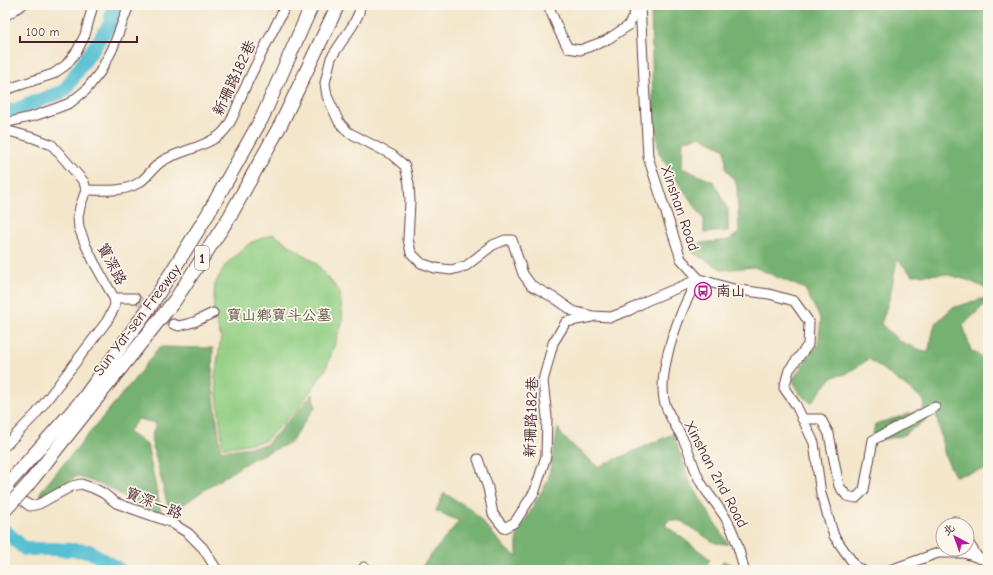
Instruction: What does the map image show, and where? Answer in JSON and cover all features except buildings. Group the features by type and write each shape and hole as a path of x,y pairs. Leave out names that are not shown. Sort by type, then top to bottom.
{"highway":[{"name":"Sun Yat-sen Freeway","path":"5,487 84,398 151,304 208,214 262,118 312,5"},
{"name":"Sun Yat-sen Freeway","path":"5,510 27,486 175,300 230,216 281,124 338,5"}],"street":[{"path":"5,16 22,5"},
{"path":"5,90 53,74 66,65 77,51 82,41 93,5"},
{"path":"5,123 34,116 70,103 86,90 100,72 112,50 129,5"},
{"name":"新珊路182巷","path":"86,190 116,191 130,187 140,182 162,161 206,144 220,135 228,126 244,89 286,5"},
{"name":"新珊路182巷","path":"360,5 359,13 353,25 331,58 325,83 327,96 339,122 348,132 392,155 405,166 409,184 410,202 408,239 411,253 421,263 435,268 451,270 466,266 493,245 506,240 512,240 523,274 531,285 556,299 573,311 593,316 612,317 699,279"},
{"path":"548,5 568,48 580,50 605,41 628,26 637,9 637,5"},
{"name":"Xinshan Road","path":"640,5 648,157 681,259 699,279"},
{"path":"5,130 52,145 84,182 86,190"},
{"name":"寶深路","path":"5,446 36,414 113,310 114,298 92,258 79,228 78,217 86,190"},
{"path":"699,279 733,289 769,294 794,302 809,322 808,345 789,370 784,388 796,405 814,443 821,494 834,536 856,567 862,570"},
{"name":"Xinshan 2nd Road","path":"699,279 682,309 665,365 663,384 665,401 672,421 683,439 700,480 710,497 722,511 729,526 744,570"},
{"path":"114,298 135,298"},
{"path":"172,324 179,326 194,322 213,313"},
{"name":"新珊路182巷","path":"478,459 488,488 493,514 504,528 515,522 535,491 546,456 547,417 543,381 553,343 566,322 593,316"},
{"path":"802,419 821,419 829,434 839,486 847,496 856,498 864,490 873,440 935,407"},
{"name":"寶深一路","path":"5,487 30,506 39,504 72,486 84,485 98,490 116,503 170,522 188,532 203,548 217,570"},
{"path":"890,570 938,553 964,553 988,561"},
{"path":"975,553 978,558"}],"green space":[{"path":"651,5 988,5 988,289 967,280 945,274 912,275 897,259 890,297 881,324 899,341 928,353 935,324 952,308 988,297 982,307 963,325 971,351 988,360 988,469 955,476 945,456 936,413 902,436 872,441 875,424 923,410 924,400 869,359 846,374 832,377 811,403 798,392 793,379 818,344 821,320 805,289 754,267 723,270 693,253 700,243 729,240 739,233 737,185 726,169 725,149 700,136 683,141 682,168 714,182 728,210 728,231 704,233 704,219 659,153 653,111"},
{"name":"寶山鄉寶斗公墓","path":"273,234 316,263 340,292 343,321 326,369 299,407 265,441 223,448 215,377 221,337 213,313 215,284 226,264 250,243"},
{"path":"159,347 213,348 212,382 221,451 266,445 313,394 315,407 290,443 254,458 170,514 151,439 156,423 138,419 128,432 147,445 161,512 139,507 112,489 77,476 40,500 41,491 138,375"},
{"path":"558,428 563,437 598,467 673,434 690,482 728,544 715,543 681,521 669,520 665,525 710,559 704,570 419,570 459,521 436,511 444,493 471,509 507,550 517,557 517,535 548,480"},
{"path":"723,561 738,567 738,570 720,570"}],"waterway":[{"path":"5,110 14,110 64,91 110,24 114,5"},
{"path":"5,531 25,549 89,551 120,570"}],"tunnel":[{"path":"135,298 173,324"}],"place":[{"name":"南山","path":"703,291"}]}
